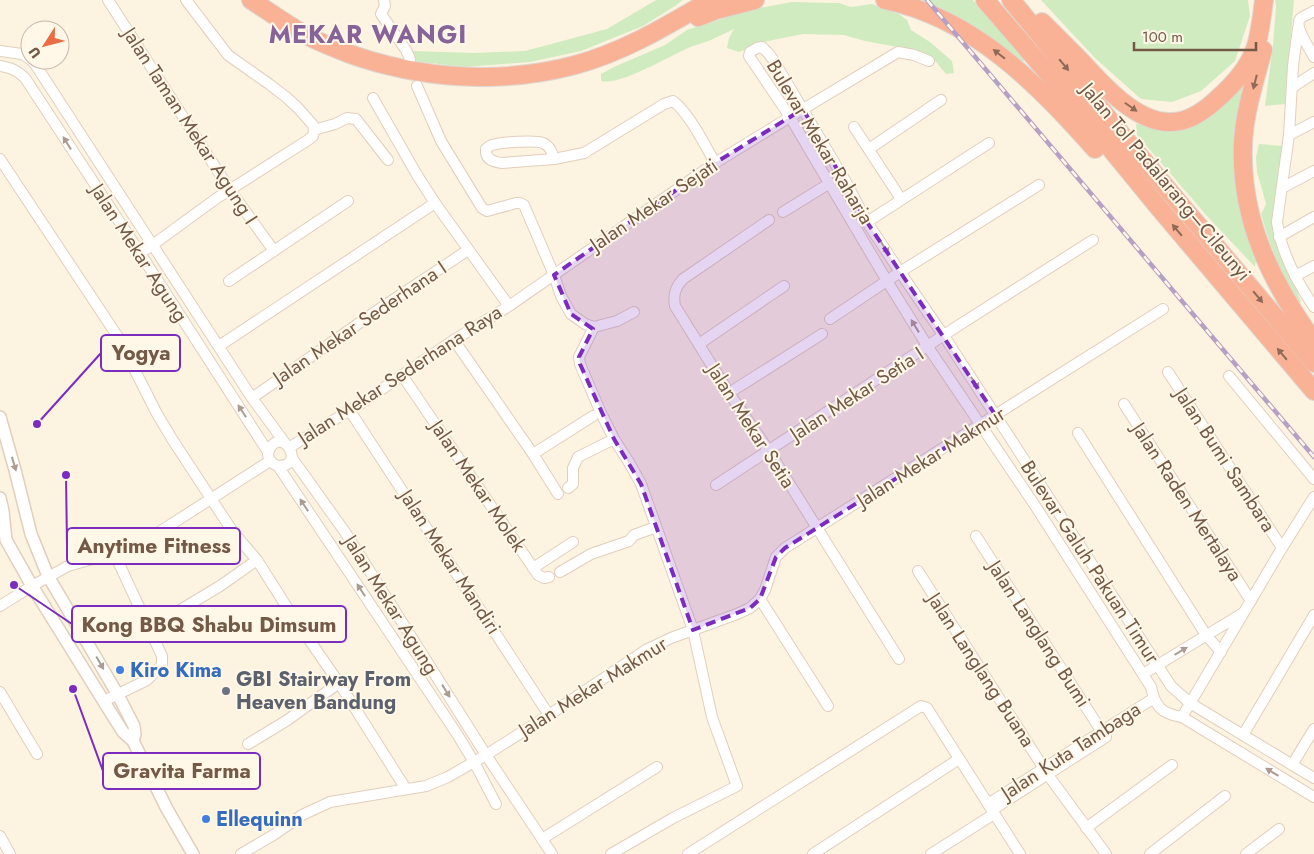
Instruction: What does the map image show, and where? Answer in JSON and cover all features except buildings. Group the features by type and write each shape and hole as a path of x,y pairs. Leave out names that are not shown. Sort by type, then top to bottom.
{"highway":[{"path":"251,0 303,33 366,59 401,68 442,75 489,77 526,75 575,65 614,52 658,31 711,0"},
{"path":"658,31 691,0"},
{"path":"658,31 716,10 755,0"},
{"path":"885,0 917,9 939,18 974,36 990,47 1015,67 1066,116 1097,151 1160,209"},
{"name":"Jalan Tol Padalarang–Cileunyi","path":"985,0 1314,391"},
{"name":"Jalan Tol Padalarang–Cileunyi","path":"1011,0 1314,363"},
{"path":"1021,0 1126,105 1155,120 1167,122 1184,120 1205,110 1223,94 1247,66 1255,48 1265,0"},
{"path":"1265,0 1267,18 1264,48 1249,104 1243,142 1246,196 1260,246 1271,272 1285,298 1314,342"}],"street":[{"name":"Jalan Taman Mekar Agung I","path":"108,0 230,190 274,251"},
{"path":"140,253 230,190 313,136 314,130 312,126 286,97 228,55 186,0"},
{"path":"384,0 385,6 381,14 406,50 410,60"},
{"path":"1314,11 1298,22 1289,134 1277,222 1279,236 1295,276 1314,307"},
{"path":"1298,28 1314,56"},
{"name":"Bulevar Mekar Raharja","path":"981,425 887,281 790,117 748,56 750,52 762,47 770,54 805,108 867,222 900,272 949,332 996,416"},
{"name":"Jalan Mekar Agung","path":"0,51 20,54"},
{"name":"Jalan Mekar Sejati","path":"508,306 715,163 898,52 914,55 929,62"},
{"name":"Jalan Mekar Agung","path":"0,66 20,72 25,78 140,253 272,460 330,543 474,762 496,804"},
{"name":"Jalan Mekar Agung","path":"38,70 252,398 345,532 486,755 552,854"},
{"path":"1292,87 1314,73"},
{"path":"417,86 441,141 482,208 487,211 516,203 524,205 561,296 571,314 585,324 594,327 617,321 634,312"},
{"name":"Jalan Mekar Sederhana Raya","path":"289,449 350,411 454,340 508,306 435,203 373,98"},
{"path":"869,149 941,100"},
{"path":"554,159 549,147 538,142 526,141 492,145 486,149 487,157 495,162 502,163 554,159 584,153 664,104 673,101 683,111 715,163"},
{"path":"314,130 335,124 347,118 356,119 388,160"},
{"path":"1289,134 1314,122"},
{"path":"854,127 901,199"},
{"path":"867,222 989,143"},
{"path":"77,159 90,151"},
{"path":"0,159 118,336 156,412 172,439 233,532 257,560 339,683 406,789"},
{"path":"1282,188 1314,171"},
{"path":"783,212 830,183"},
{"path":"830,319 900,272 1039,185"},
{"path":"229,281 348,201"},
{"path":"219,346 435,203"},
{"path":"1279,236 1314,217"},
{"name":"Jalan Mekar Setia","path":"769,220 683,278 677,284 675,306 899,659"},
{"path":"127,234 139,225"},
{"name":"Jalan Mekar Setia I","path":"716,485 1093,240"},
{"name":"Jalan Mekar Sederhana I","path":"252,398 468,250"},
{"path":"1295,276 1314,266"},
{"path":"699,344 784,286"},
{"name":"Jalan Mekar Makmur","path":"242,854 275,834 302,814 330,802 436,783 486,755 658,643 750,608 760,600 776,558 784,548 1163,309"},
{"path":"594,327 578,357 600,413 641,484 693,630 712,717 737,786 673,818 611,854"},
{"path":"729,393 822,334"},
{"path":"454,340 533,454 558,494"},
{"name":"Jalan Bumi Sambara","path":"1168,372 1282,548"},
{"name":"Jalan Mekar Molek","path":"402,375 538,575 540,577 549,577"},
{"path":"1229,376 1314,479"},
{"name":"Jalan Raden Mertalaya","path":"1124,404 1251,601"},
{"name":"Jalan Mekar Mandiri","path":"350,411 549,715"},
{"path":"533,454 592,416"},
{"name":"Bulevar Galuh Pakuan Timur","path":"996,416 1156,666 1171,686 1190,703 1314,778"},
{"path":"0,417 31,534 48,576 118,695 134,726 133,742"},
{"name":"Bulevar Galuh Pakuan Timur","path":"981,425 1151,686 1155,701"},
{"path":"1078,433 1206,636 1221,652"},
{"path":"568,488 573,484 573,468 578,458 614,439"},
{"path":"0,606 48,576 68,566 115,555 142,543 272,460 287,465 289,449 281,442 274,444 270,449 272,460"},
{"path":"1182,718 1314,497"},
{"path":"0,498 6,540 32,586 104,702 123,732 133,742 167,809 193,854"},
{"path":"1036,507 1050,499"},
{"path":"560,572 591,554 628,541 634,535 656,527"},
{"path":"330,543 345,532"},
{"name":"Jalan Langlang Bumi","path":"976,536 1102,732"},
{"path":"533,568 573,542"},
{"path":"104,702 147,680 162,665 162,656 115,555"},
{"path":"162,621 220,586 257,560"},
{"name":"Jalan Langlang Buana","path":"918,571 1046,772 1106,854"},
{"path":"760,600 828,706"},
{"path":"1143,674 1244,612"},
{"path":"1242,735 1314,615"},
{"path":"248,744 286,721 339,683"},
{"path":"0,692 37,754"},
{"path":"1155,701 1170,716 1182,718 1312,793"},
{"name":"Jalan Kuta Tambaga","path":"1046,772 1102,732 1155,701"},
{"name":"Jalan Kuta Tambaga","path":"931,854 991,809 1155,701"},
{"path":"688,854 921,706 927,708 1020,854"},
{"path":"1292,765 1314,729"},
{"path":"813,854 959,759"},
{"path":"1086,828 1172,765"},
{"path":"542,839 657,767"},
{"path":"1150,854 1225,796"},
{"path":"1246,854 1279,829"},
{"path":"0,836 10,854"}],"highlighted area":[{"path":"803,109 867,222 996,416 785,548 776,557 760,599 750,608 693,630 641,484 614,439 580,364 579,357 593,329 571,314 554,275 715,163"}],"green space":[{"path":"656,0 683,0 643,26 581,51 530,62 464,67 414,61 412,51 474,53 525,51 607,29"},
{"path":"903,0 973,0 1025,60 1022,62 993,39 960,20"},
{"path":"1041,0 1248,0 1250,16 1235,61 1201,91 1172,102 1141,99 1095,58"},
{"path":"1275,0 1294,0 1285,104 1265,106 1273,45"},
{"path":"792,2 839,3 851,7 872,4 899,14 907,20 911,30 930,42 952,61 954,73 946,74 931,56 844,35 803,34 768,41 739,52 727,48 729,38 734,29 687,48 655,65 630,75 619,79 601,81 601,74 665,45 687,30 753,9"},
{"path":"1246,79 1257,252 1255,267 1207,216 1137,135 1136,124 1183,129 1213,115"},
{"path":"1259,144 1283,146 1276,203 1289,268 1301,302 1296,305 1276,261 1261,214 1266,204 1257,172 1256,157"}],"railway":[{"path":"927,0 1314,457"}],"place":[{"name":"Yogya","path":"37,424"},
{"name":"Anytime Fitness","path":"66,475"},
{"name":"Kong BBQ Shabu Dimsum","path":"14,585"},
{"name":"Kiro Kima","path":"120,670"},
{"name":"Gravita Farma","path":"73,689"},
{"name":"GBI Stairway From Heaven Bandung","path":"226,691"},
{"name":"Ellequinn","path":"206,819"}],"district":[{"name":"MEKAR WANGI","path":"368,34"}]}
